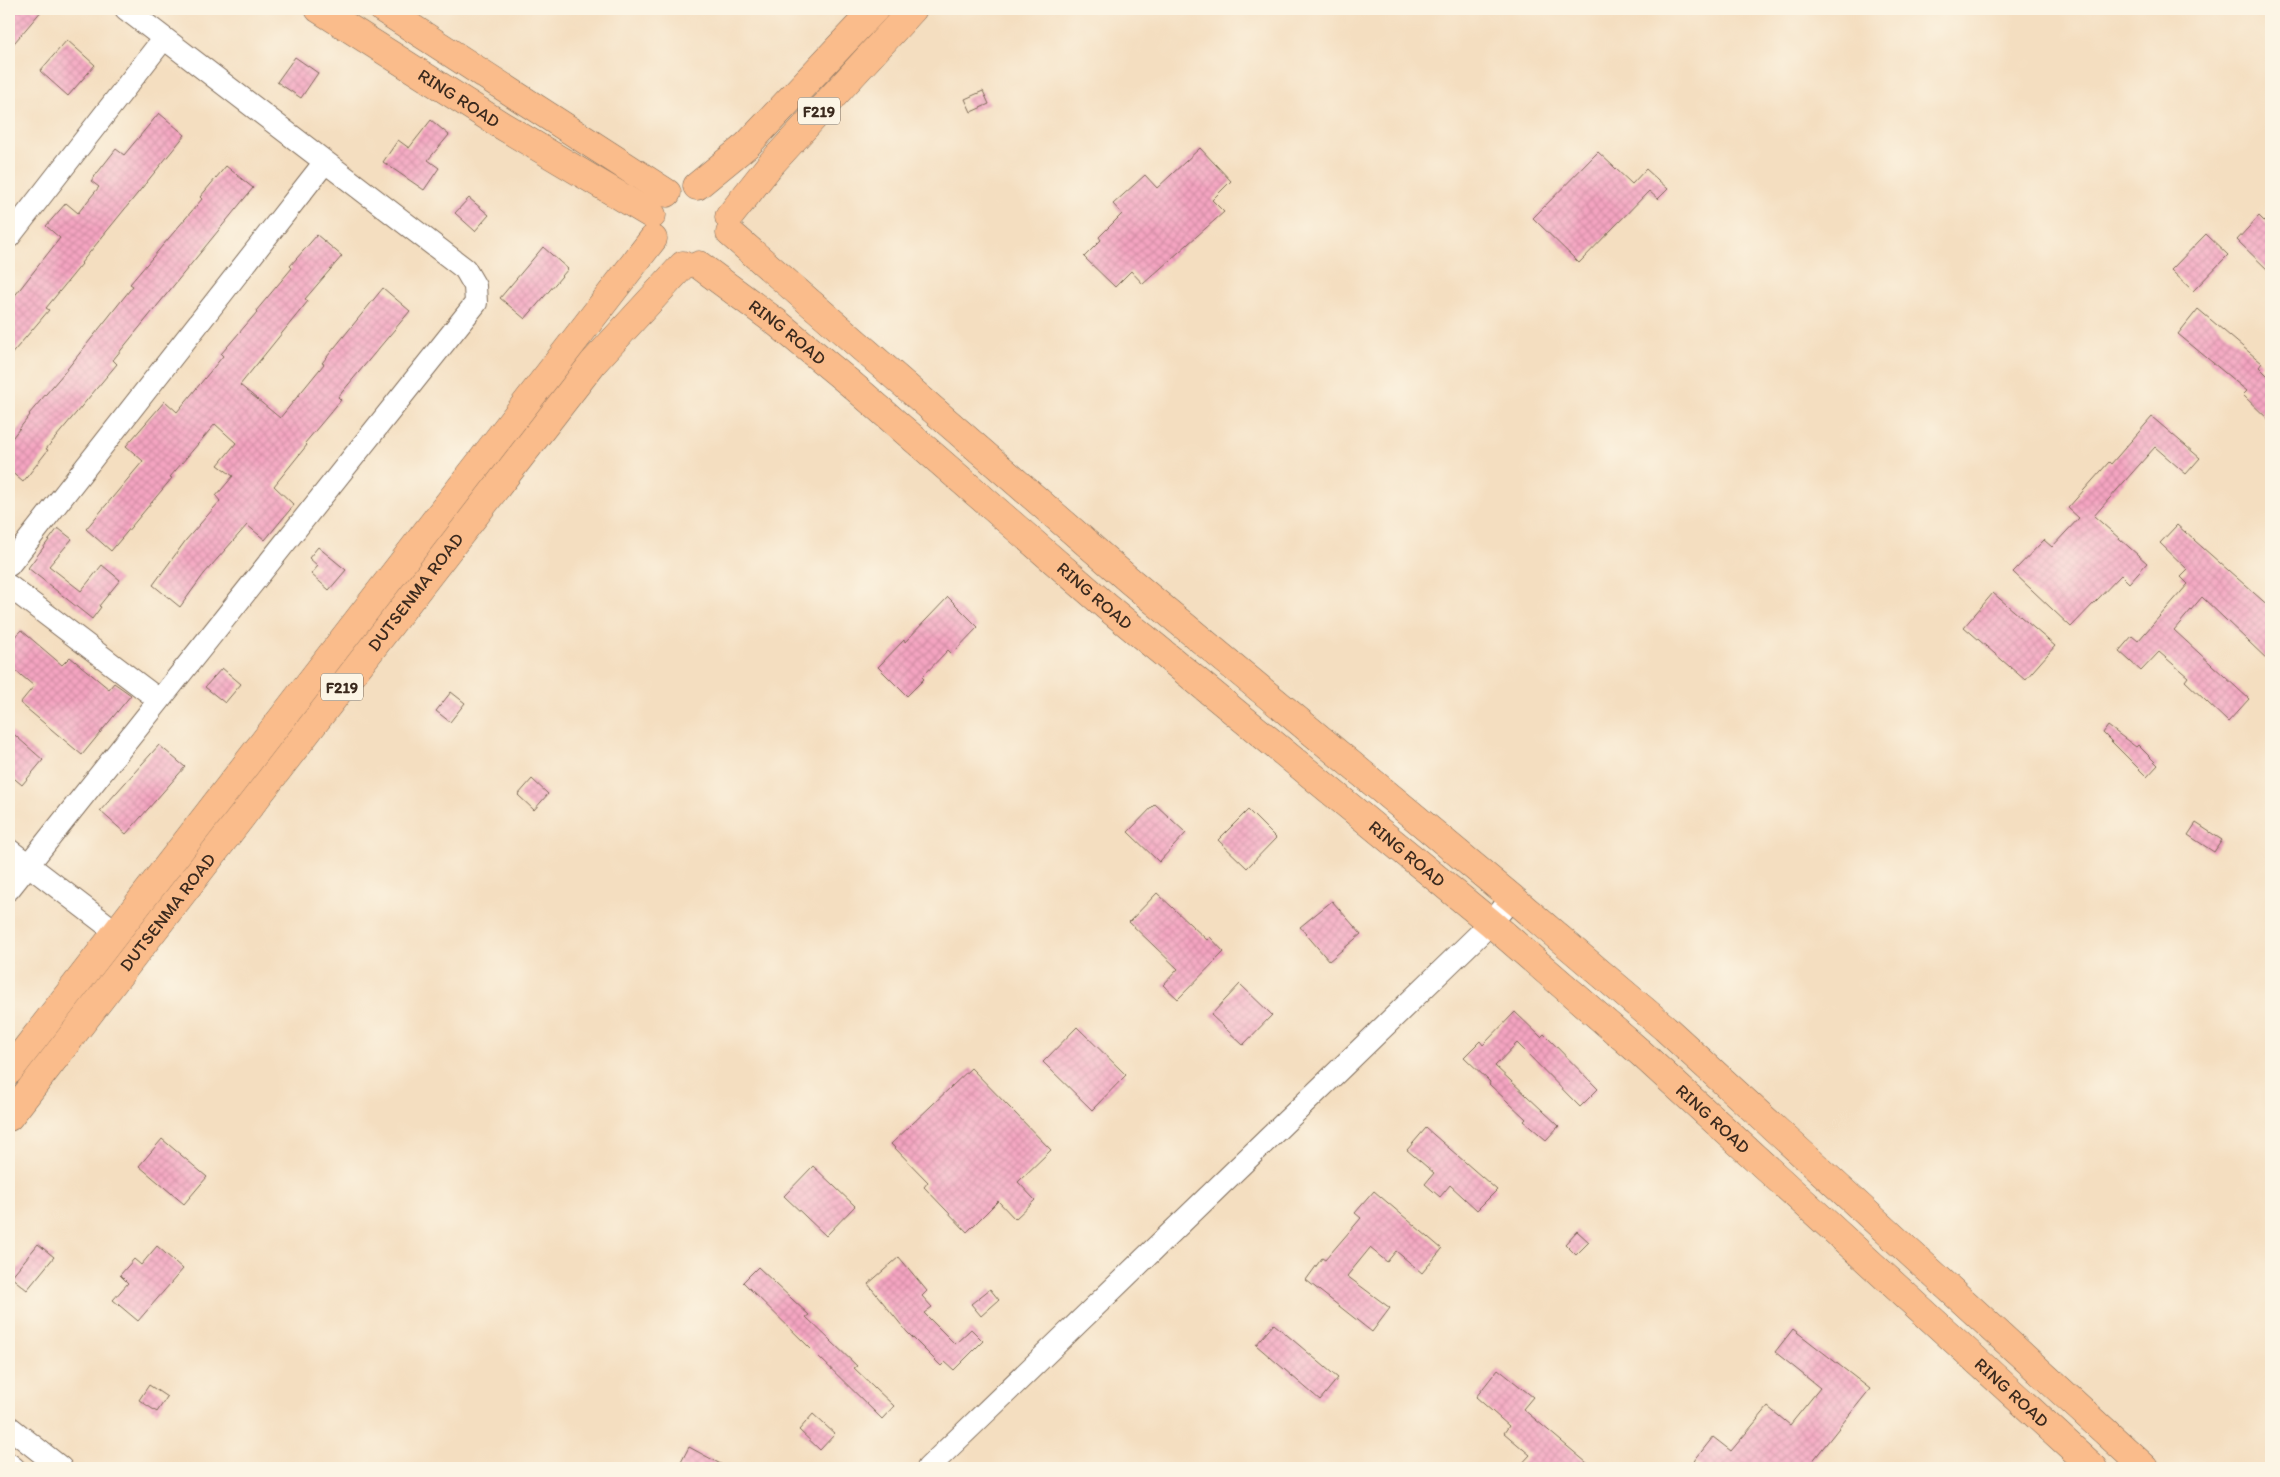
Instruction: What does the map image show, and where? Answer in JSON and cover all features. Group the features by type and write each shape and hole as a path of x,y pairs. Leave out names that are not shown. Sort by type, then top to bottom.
{"main road":[{"name":"RING ROAD","path":"319,9 501,125 653,227"},
{"path":"383,9 668,193"},
{"name":"F219","path":"653,227 658,203 668,193 682,187 697,186 747,145 875,9"},
{"name":"F219","path":"691,265 713,258 724,247 730,225 770,165 913,9"},
{"path":"697,186 712,192 723,203 730,225 1129,580 1512,898 1665,1028 2145,1468"},
{"path":"653,227 660,251 671,260 691,265"},
{"name":"DUTSENMA ROAD","path":"9,1071 653,227"},
{"name":"RING ROAD","path":"691,265 776,322 852,384 1106,606 1491,923 1642,1054 2094,1468"},
{"name":"DUTSENMA ROAD","path":"9,1117 593,363 691,265"}],"street":[{"path":"9,889 476,303 475,286 465,269 126,9"},
{"path":"9,238 164,38"},
{"path":"9,565 325,162"},
{"path":"9,586 159,700"},
{"path":"9,850 116,932"},
{"path":"928,1468 1491,923 1512,898"},
{"path":"9,1427 62,1468"},
{"path":"9,1464 14,1468"}],"building":[{"path":"9,9 43,9 9,49"},
{"path":"67,40 95,65 68,96 40,71"},
{"path":"295,57 318,73 301,98 277,82"},
{"path":"983,91 989,104 971,112 965,99"},
{"path":"159,113 185,135 46,308 49,310 9,357 9,303 60,238 46,226 66,203 78,213 99,187 91,181 116,149 124,155"},
{"path":"431,120 449,135 428,160 439,168 424,190 383,162 398,140 409,148"},
{"path":"1200,148 1231,181 1212,200 1224,212 1143,284 1131,271 1115,287 1084,257 1101,240 1099,237 1122,214 1113,204 1145,175 1157,188"},
{"path":"1598,152 1632,184 1646,169 1668,189 1658,199 1649,191 1579,263 1533,218"},
{"path":"226,166 253,188 113,360 117,364 46,449 48,450 23,482 9,470 9,442 29,414 133,286 130,284 202,199 200,197"},
{"path":"469,198 489,215 475,231 455,213"},
{"path":"2259,216 2271,228 2271,273 2237,240"},
{"path":"2206,234 2228,255 2193,291 2171,270"},
{"path":"317,235 342,256 305,299 308,301 240,385 280,418 383,288 410,311 338,397 341,400 305,443 307,445 274,486 294,505 265,540 247,525 204,574 180,607 153,585 186,540 220,501 216,496 233,476 218,465 236,443 215,424 111,551 86,529 143,461 126,446 165,401 177,412 223,356 221,354 292,268 290,266"},
{"path":"543,247 568,269 525,319 500,298"},
{"path":"2198,309 2262,363 2259,367 2271,379 2271,422 2243,395 2247,391 2178,334"},
{"path":"2152,417 2200,458 2186,474 2155,447 2094,516 2147,563 2129,583 2121,575 2071,627 2013,572 2044,540 2052,547 2079,518 2068,508 2109,462 2111,464"},
{"path":"2177,525 2271,608 2271,663 2202,597 2174,630 2249,699 2228,722 2185,681 2188,677 2159,652 2141,671 2119,651 2132,636 2138,641 2188,584 2181,577 2188,570 2160,543"},
{"path":"58,528 72,539 49,566 81,591 102,565 120,580 99,606 101,607 92,619 28,568"},
{"path":"318,547 346,570 329,590 311,574 318,566 309,558"},
{"path":"1993,593 2055,646 2025,680 1964,627"},
{"path":"948,597 978,627 952,654 948,650 907,696 878,667"},
{"path":"21,630 62,665 70,657 109,689 114,683 131,695 82,755 20,703 34,686 9,665 9,643"},
{"path":"222,668 241,684 225,703 205,687"},
{"path":"451,692 465,703 450,722 436,711"},
{"path":"2108,726 2136,747 2138,745 2158,765 2147,777 2103,733"},
{"path":"9,730 43,760 22,785 9,774"},
{"path":"159,745 185,767 126,834 100,811"},
{"path":"532,779 548,794 534,810 518,795"},
{"path":"1155,804 1186,833 1159,862 1128,832"},
{"path":"1248,810 1276,838 1247,868 1218,840"},
{"path":"2196,823 2222,840 2214,852 2188,835"},
{"path":"1157,893 1207,940 1210,937 1224,952 1178,999 1163,985 1178,969 1129,922"},
{"path":"1332,901 1361,934 1329,961 1300,927"},
{"path":"1240,984 1272,1015 1243,1045 1211,1015"},
{"path":"1515,1012 1541,1037 1544,1034 1598,1089 1580,1107 1517,1043 1495,1066 1559,1126 1546,1140 1524,1121 1526,1119 1464,1057 1480,1041 1483,1045"},
{"path":"1077,1027 1126,1075 1092,1110 1043,1062"},
{"path":"971,1068 1051,1150 1018,1182 1035,1200 1015,1219 998,1201 967,1232 924,1187 928,1182 891,1144"},
{"path":"1426,1128 1497,1190 1477,1210 1450,1185 1440,1197 1425,1184 1434,1173 1407,1150"},
{"path":"162,1139 207,1177 184,1204 139,1166"},
{"path":"813,1166 855,1206 826,1236 784,1196"},
{"path":"1374,1191 1442,1249 1422,1273 1396,1251 1387,1262 1370,1248 1347,1276 1390,1308 1372,1332 1306,1280 1322,1258 1325,1260 1361,1218 1355,1213"},
{"path":"1577,1231 1589,1242 1576,1255 1565,1244"},
{"path":"38,1244 54,1257 27,1290 11,1277"},
{"path":"157,1246 183,1269 138,1321 113,1300 128,1283 120,1275 134,1259 141,1265"},
{"path":"899,1257 927,1291 922,1296 932,1307 924,1313 955,1344 971,1329 983,1341 954,1370 945,1362 941,1366 907,1332 868,1284"},
{"path":"758,1267 809,1315 806,1317 857,1366 854,1368 894,1406 882,1419 743,1282"},
{"path":"990,1289 999,1300 981,1316 971,1304"},
{"path":"1274,1324 1338,1378 1320,1400 1256,1345"},
{"path":"1793,1329 1870,1389 1807,1468 1702,1468 1694,1461 1713,1437 1731,1451 1768,1407 1790,1425 1820,1388 1775,1352"},
{"path":"1498,1369 1533,1397 1523,1409 1593,1468 1518,1468 1530,1455 1504,1433 1509,1426 1476,1397"},
{"path":"149,1385 167,1397 157,1412 139,1400"},
{"path":"813,1414 835,1434 820,1450 799,1430"},
{"path":"689,1447 728,1468 678,1468"}]}
